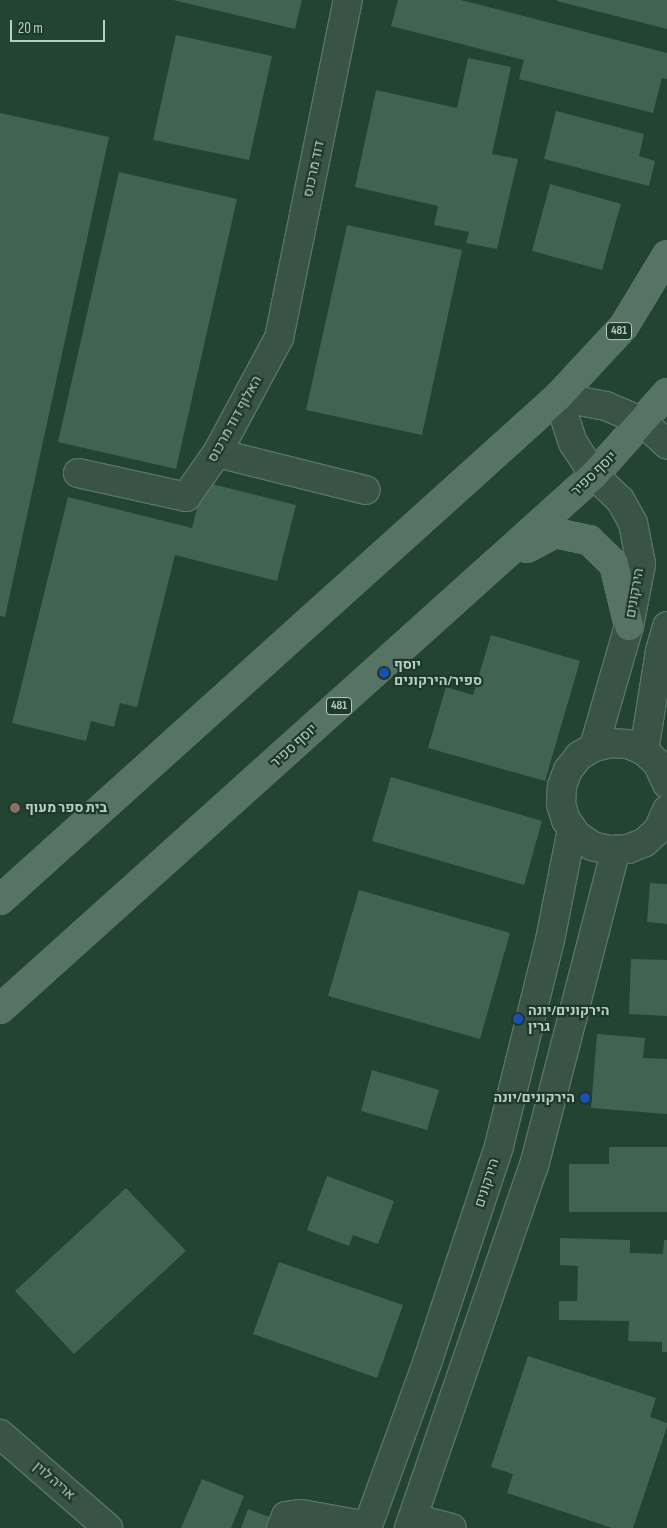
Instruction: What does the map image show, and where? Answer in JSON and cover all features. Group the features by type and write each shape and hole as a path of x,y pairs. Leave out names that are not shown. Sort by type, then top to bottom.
{"main road":[{"name":"481","path":"0,900 558,397 624,326 667,255"},
{"name":"יוסף ספיר","path":"0,1009 501,561 594,475 667,393"},
{"path":"501,561 555,533 589,540 614,564 629,626"}],"street":[{"name":"דוד מרכוס","path":"279,338 348,0"},
{"name":"האלוף דוד מרכוס","path":"78,473 186,497 217,453 279,338"},
{"path":"558,397 606,406 643,422 667,444"},
{"name":"הירקונים","path":"558,397 573,443 594,475 620,500 634,523 641,564 629,626 594,747"},
{"path":"217,453 365,490"},
{"path":"644,751 660,651 667,626"},
{"path":"664,823 645,842 628,849 616,850 592,846 572,829 566,820 561,804 562,786 568,770 579,756 594,747 611,743 628,744 644,751 657,763 667,780"},
{"name":"הירקונים","path":"367,1527 428,1360 499,1146 552,930 572,829"},
{"path":"452,1528 411,1523 534,1166 616,850"},
{"name":"אריה לוין","path":"0,1434 108,1528"},
{"path":"281,1528 286,1516 301,1514 367,1527"}],"building":[{"path":"173,0 302,0 295,29"},
{"path":"398,0 461,0 667,53 667,79 662,78 653,113 519,79 524,60 391,26"},
{"path":"557,0 667,0 667,29 557,1"},
{"path":"176,35 272,56 249,160 153,140"},
{"path":"468,58 511,67 492,154 518,159 497,249 466,243 469,232 434,225 438,206 355,187 376,90 457,108"},
{"path":"556,111 644,134 639,156 655,161 649,186 544,159"},
{"path":"0,113 109,137 5,617 0,616"},
{"path":"119,172 237,199 176,469 58,442"},
{"path":"550,184 621,204 602,270 532,251"},
{"path":"347,225 462,250 422,435 306,410"},
{"path":"204,482 296,505 277,581 175,555 137,707 120,703 114,727 91,721 86,741 12,723 68,497 192,528"},
{"path":"491,635 580,661 545,781 428,748 446,687 473,695"},
{"path":"391,777 542,821 524,885 372,841"},
{"path":"650,883 667,884 667,924 647,922"},
{"path":"359,890 510,933 480,1039 328,996"},
{"path":"631,959 667,960 667,1016 629,1014"},
{"path":"597,1034 645,1038 643,1058 667,1059 667,1114 591,1108"},
{"path":"372,1070 439,1090 427,1130 361,1111"},
{"path":"609,1147 667,1147 667,1212 569,1212 569,1164 609,1164"},
{"path":"327,1176 394,1201 378,1244 353,1235 349,1246 307,1230"},
{"path":"126,1188 186,1251 74,1354 15,1291"},
{"path":"560,1238 630,1240 630,1253 663,1254 664,1240 667,1240 667,1352 662,1352 662,1342 628,1341 629,1321 559,1320 559,1301 577,1301 578,1266 560,1265"},
{"path":"279,1262 403,1305 377,1378 253,1334"},
{"path":"528,1356 656,1398 650,1417 667,1423 667,1427 633,1528 612,1528 507,1493 513,1474 491,1467"},
{"path":"202,1479 244,1496 231,1528 181,1528"},
{"path":"248,1509 298,1528 241,1528"}],"place":[{"name":"יוסף ספיר/הירקונים","path":"384,673"},
{"name":"בית ספר מעוף","path":"15,808"},
{"name":"הירקונים/יונה גרין","path":"518,1019"},
{"name":"הירקונים/יונה","path":"585,1098"}]}
